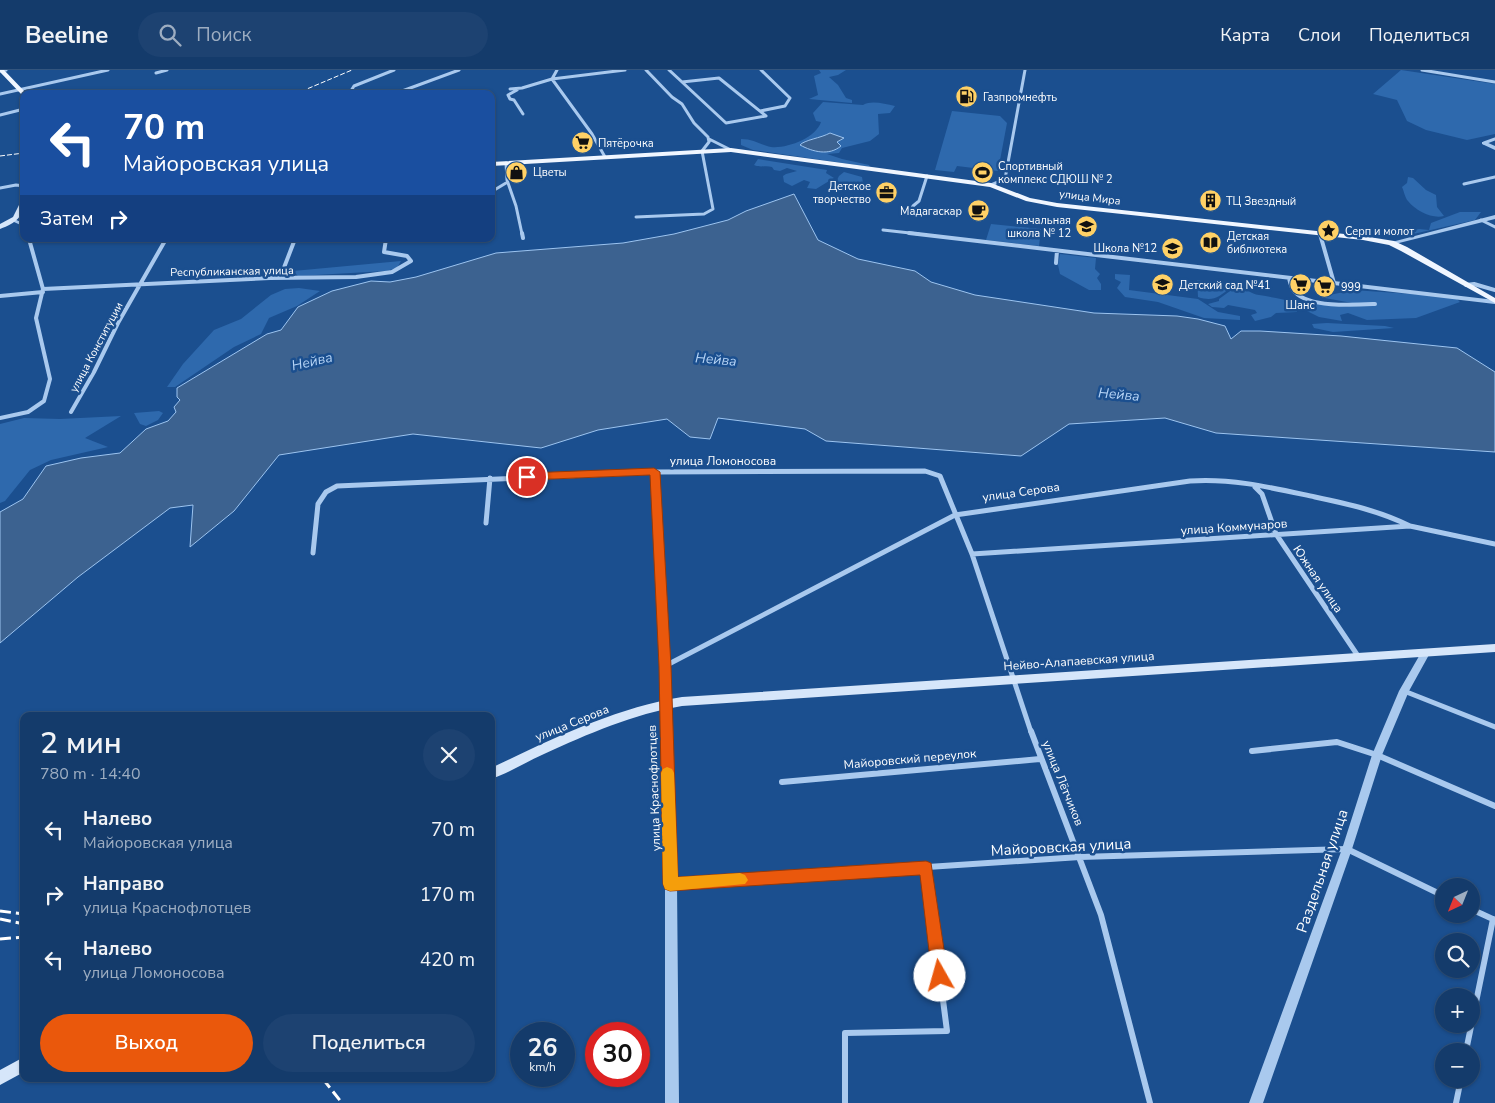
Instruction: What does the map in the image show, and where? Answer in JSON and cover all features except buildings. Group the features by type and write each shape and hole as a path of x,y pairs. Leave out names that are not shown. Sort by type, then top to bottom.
{"main road":[{"path":"2,71 20,90"},
{"name":"улица Мира","path":"495,164 731,150 927,176 991,185 1028,200 1057,205 1391,243 1404,248 1495,302"},
{"path":"0,227 13,220 20,208"},
{"name":"Нейво-Алапаевская улица","path":"665,704 736,697 1495,648"},
{"name":"улица Серова","path":"495,772 543,749 627,715 665,704"},
{"path":"0,1078 20,1066"}],"street":[{"path":"30,90 108,70"},
{"path":"156,73 167,70"},
{"path":"352,90 354,86 394,70"},
{"path":"405,90 458,70"},
{"path":"552,79 556,70"},
{"path":"523,114 514,100 510,99 508,95 522,88 552,79 625,70"},
{"path":"646,70 672,97 682,104 695,125 709,139 731,150"},
{"path":"669,70 681,82 726,124 766,116 719,78 681,82"},
{"path":"760,110 785,106 790,98 761,70"},
{"path":"991,185 1004,179 1025,70"},
{"path":"1422,70 1495,82"},
{"path":"552,79 592,134 605,157"},
{"path":"510,89 522,88"},
{"path":"0,94 20,92"},
{"path":"0,115 20,111"},
{"path":"636,217 704,214 713,209 702,151 707,147 709,139"},
{"path":"1484,143 1495,139"},
{"path":"1484,143 1495,148"},
{"path":"506,163 504,173 506,184 515,205 523,238"},
{"path":"910,214 913,206 919,201 927,176"},
{"path":"1464,184 1495,176"},
{"path":"495,190 506,184"},
{"path":"0,188 20,186"},
{"path":"1391,243 1495,217"},
{"path":"13,220 20,222"},
{"path":"1481,220 1495,227"},
{"path":"883,230 1495,302"},
{"path":"1320,234 1334,283"},
{"path":"0,418 28,412 44,401 50,379 36,318 43,290 30,242"},
{"name":"улица Конституции","path":"71,412 94,372 118,322 143,282 164,242"},
{"path":"280,278 294,242"},
{"name":"Республиканская улица","path":"0,296 43,290 143,282 346,278 384,274 404,267 411,261 407,256 384,252 386,242"},
{"path":"1056,263 1057,251"},
{"path":"1289,278 1293,290 1302,298 1353,305 1375,304"},
{"path":"1466,285 1474,284 1495,290"},
{"name":"улица Ломоносова","path":"313,553 318,504 326,492 338,486 654,472 925,471 940,476"},
{"name":"улица Краснофлотцев","path":"654,472 665,666 670,884 672,1103"},
{"name":"улица Лётчиков","path":"940,476 972,554 1040,759 1101,914 1150,1103"},
{"path":"486,523 490,478"},
{"name":"улица Серова","path":"665,666 955,515 1199,480 1229,480 1375,510 1410,526"},
{"name":"Южная улица","path":"1254,486 1262,494 1276,534 1358,656"},
{"name":"улица Коммунаров","path":"972,554 1410,526 1495,544"},
{"name":"Раздельная улица","path":"1256,1103 1346,849 1377,755 1404,690 1425,653"},
{"path":"1404,690 1495,727"},
{"path":"1252,751 1337,742 1377,755 1495,806"},
{"name":"Майоровский переулок","path":"782,782 1040,759"},
{"name":"Майоровская улица","path":"670,884 1080,857 1346,849 1435,892"},
{"path":"846,1103 845,1033 947,1031 926,868"},
{"path":"1468,1043 1494,920 1480,913"},
{"path":"1456,1103 1459,1088"}],"shaded area":[{"path":"819,70 846,70 838,75 829,77 838,85 846,98 852,100 852,103 809,99 818,95 814,76 821,73"},
{"path":"1401,70 1495,84 1495,134 1467,140 1426,130 1407,121 1397,100 1373,94"},
{"path":"823,102 863,105 882,103 895,106 890,113 878,114 879,134 870,141 842,148 839,153 827,154 869,165 870,167 753,150 741,145 741,139 771,147 784,146 800,141 813,133 821,122 816,121 813,113","holes":["830,133 841,140 837,142 835,150 822,152 805,148 805,141 822,138"]},
{"path":"952,111 1000,116 1007,123 998,171 957,166 954,172 935,170"},
{"path":"758,159 827,170 826,173 834,178 816,189 807,188 810,182 804,180 792,186 784,182 783,176 797,171 787,168 780,171 774,170 772,167 754,165"},
{"path":"844,172 862,177 863,183 857,185 840,183 837,180"},
{"path":"1408,177 1413,178 1426,190 1436,195 1437,207 1444,216 1429,215 1411,205 1402,187 1407,183"},
{"path":"1460,212 1481,212 1475,220 1400,237 1397,234 1419,229 1429,230 1431,223"},
{"path":"991,224 1041,229 1039,246 986,240"},
{"path":"1060,254 1096,258 1095,269 1100,274 1097,278 1101,284 1101,290 1089,290 1060,274 1058,265"},
{"path":"401,261 397,268 386,271 298,276 293,271"},
{"path":"1115,274 1130,275 1129,290 1198,299 1218,312 1240,316 1240,320 1204,318 1158,302 1125,297 1117,288 1121,282 1115,279"},
{"path":"1197,280 1230,288 1216,298 1198,297"},
{"path":"1237,286 1256,294 1294,302 1297,312 1276,313 1271,317 1255,321 1251,315 1257,313 1255,310 1228,305 1224,308 1212,307 1208,304 1219,301 1219,299"},
{"path":"299,288 320,291 297,306 269,318 261,334 234,347 175,387 167,387 183,364 214,330 241,319 271,295 285,289"},
{"path":"1353,290 1455,297 1460,302 1416,318 1367,320 1348,313 1340,315 1342,321 1319,317 1303,309 1301,301 1347,307 1353,305 1352,303 1325,298 1325,296"},
{"path":"1327,323 1394,328 1333,332 1314,328 1312,324"},
{"path":"159,411 163,413 158,420 146,426 140,424 134,413"},
{"path":"121,416 85,438 108,447 51,460 30,470 5,501 0,503 0,424 24,418 60,419"}],"water":[{"path":"830,133 844,138 837,142 841,146 831,151 810,150 800,145 805,142"},
{"name":"Нейва","path":"794,194 818,240 858,259 915,271 931,282 975,295 1094,313 1177,316 1198,319 1225,326 1231,339 1241,331 1260,331 1341,336 1457,348 1495,372 1495,452 1216,433 1165,418 1069,424 1021,456 826,441 805,429 718,418 710,439 690,437 667,419 598,430 541,448 413,434 279,455 234,511 190,547 193,505 170,508 78,577 0,643 0,512 23,499 46,466 81,458 120,453 146,429 168,421 176,412 174,407 180,400 177,397 177,388 267,334 281,330 298,307 332,291 371,281 390,282 416,277 496,253 623,243 674,234 728,220 746,211"}],"railway":[{"path":"304,90 352,70"},
{"path":"0,156 20,154"},
{"path":"0,911 20,914"},
{"path":"0,919 20,923"},
{"path":"0,939 20,937"},
{"path":"325,1082 342,1103"}],"slow traffic":[{"path":"667,773 670,884 740,880"}],"place":[{"name":"Газпромнефть","path":"967,97"},
{"name":"Пятёрочка","path":"582,143"},
{"name":"Цветы","path":"517,172"},
{"name":"Спортивный комплекс СДЮШ № 2","path":"982,172"},
{"name":"Детское творчество","path":"887,192"},
{"name":"ТЦ Звездный","path":"1210,201"},
{"name":"Мадагаскар","path":"978,211"},
{"name":"начальная школа № 12","path":"1087,226"},
{"name":"Серп и молот","path":"1329,231"},
{"name":"Детская библиотека","path":"1211,242"},
{"name":"Школа №12","path":"1173,248"},
{"name":"Шанс","path":"1300,284"},
{"name":"Детский сад №41","path":"1163,285"},
{"name":"999","path":"1325,287"}],"route":[{"path":"527,477 654,472 665,666 670,884 926,868 940,976"}]}
